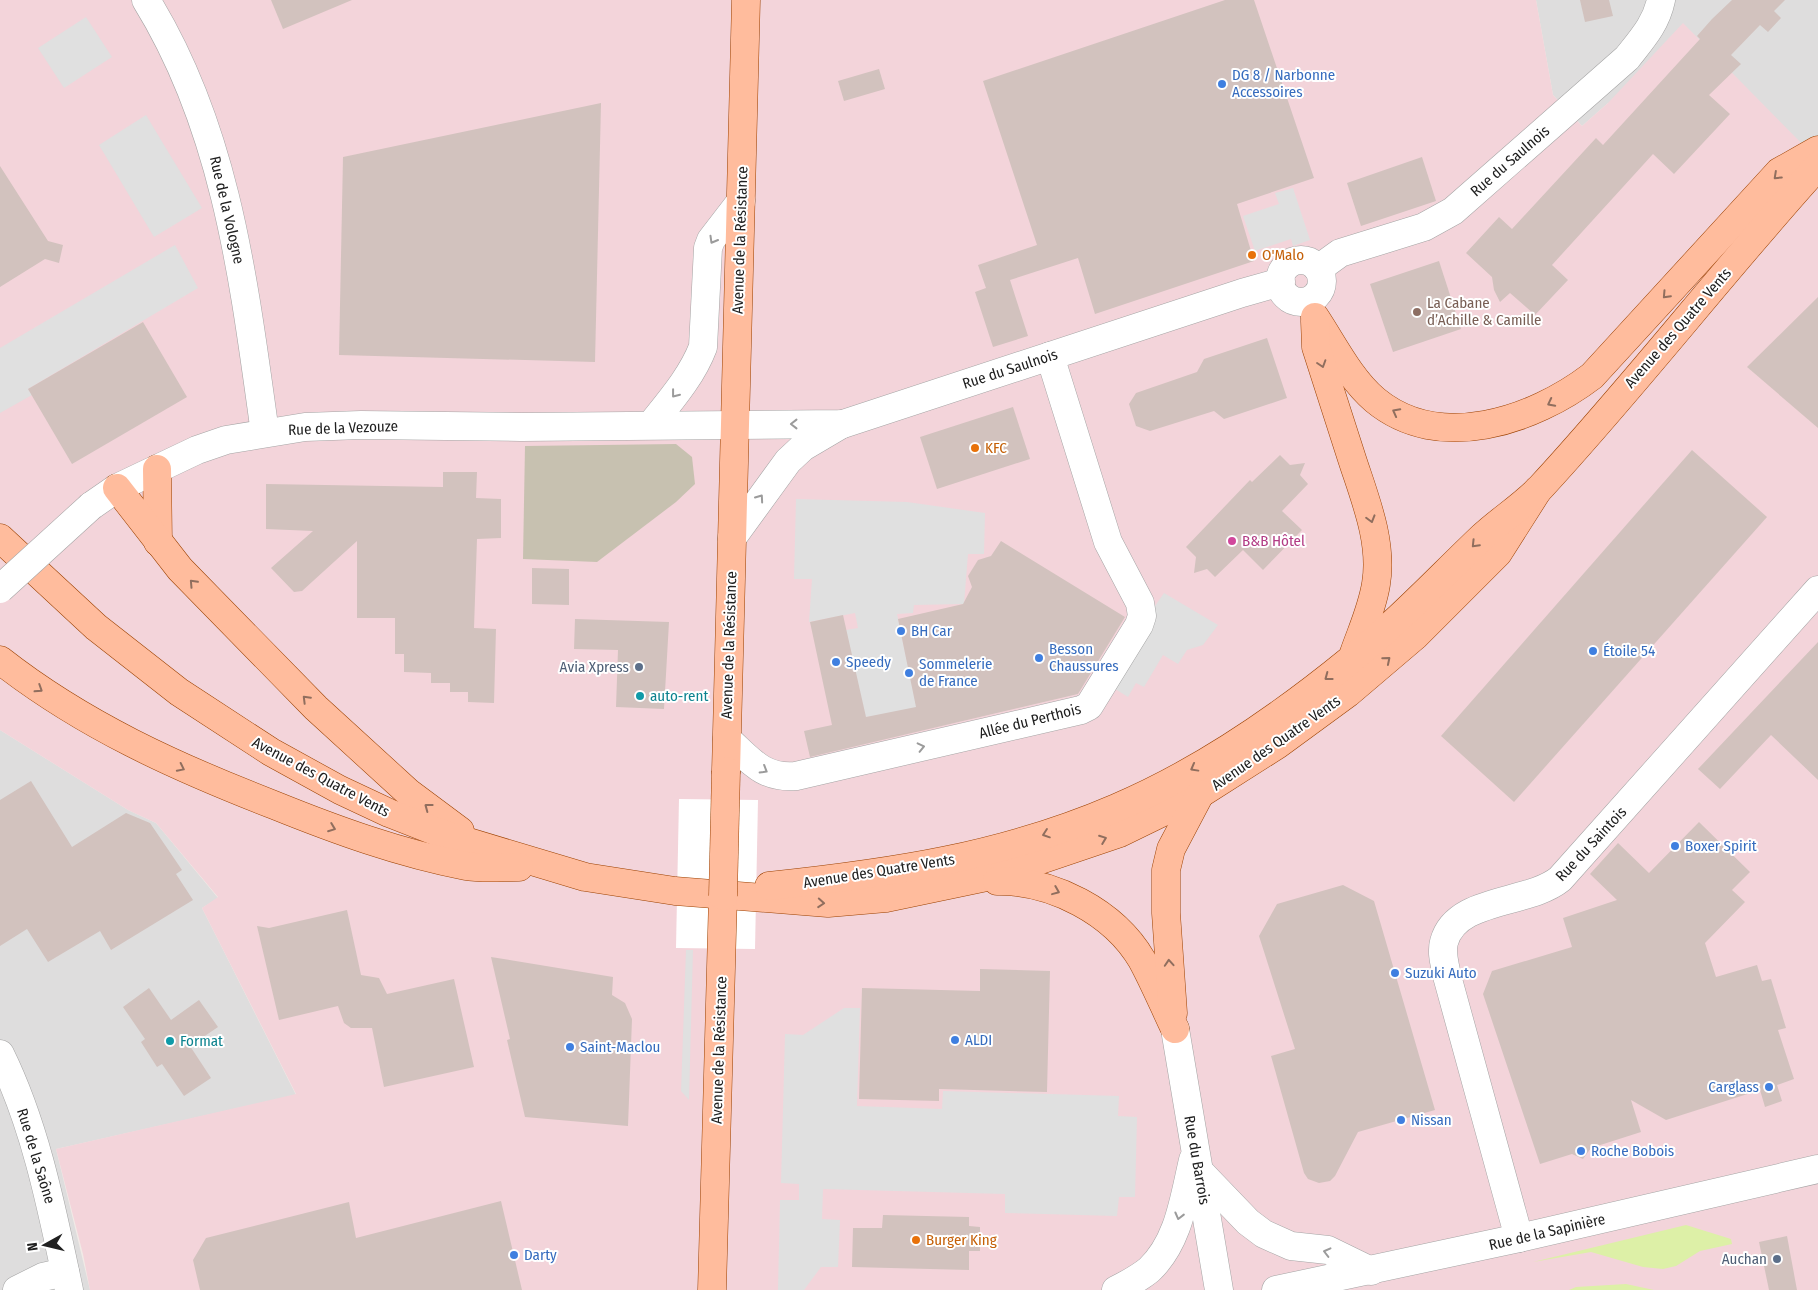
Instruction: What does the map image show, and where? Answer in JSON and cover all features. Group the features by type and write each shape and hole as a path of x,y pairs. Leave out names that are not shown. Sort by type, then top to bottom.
{"main road":[{"name":"Avenue de la Résistance","path":"712,1290 746,0"},
{"path":"1312,308 1360,384 1375,400 1395,413 1420,423 1457,428 1475,427 1526,413 1547,405 1572,391 1592,376 1779,172 1818,150"},
{"name":"Avenue des Quatre Vents","path":"0,538 72,606 135,659 227,725 340,790 389,814 548,867 585,877 636,886 828,903 886,898 974,881 1093,844 1200,794 1285,739 1348,692 1415,636 1498,553 1538,490 1818,166"},
{"path":"1312,308 1316,347 1374,531 1377,553 1374,592 1368,620 1352,659"},
{"path":"157,469 158,542"},
{"path":"117,488 158,542 216,608 316,708 409,793 481,846"},
{"name":"Avenue des Quatre Vents","path":"702,893 898,871 987,853 1047,834 1116,808 1201,765 1268,722 1352,659 1455,565 1481,538 1538,490"},
{"path":"0,660 35,687 112,735 195,774 356,838 467,866 548,867"},
{"path":"1175,1029 1166,913 1166,870 1172,849 1200,794"},
{"path":"974,881 1026,882 1048,888 1067,895 1104,920 1126,940 1141,959 1175,1029"}],"street":[{"name":"Rue de la Vologne","path":"146,0 187,81 219,168 230,208 265,433"},
{"name":"Rue du Saulnois","path":"1318,269 1340,253 1424,227 1453,211 1627,58 1651,29 1658,14 1661,0"},
{"path":"651,425 680,388 700,356 703,347 708,248 711,240 741,201"},
{"path":"1296,261 1308,262 1318,269 1322,280 1312,308 1289,298 1285,294 1281,282 1286,267 1296,261"},
{"name":"Rue du Saulnois","path":"735,424 843,424 1242,292 1281,282"},
{"name":"Allée du Perthois","path":"727,739 765,773 782,778 1081,710 1089,706 1119,660 1139,625 1142,616 1140,603 1108,542 1050,356"},
{"name":"Rue de la Vezouze","path":"0,589 91,506 117,488 197,450 226,440 313,426 735,424"},
{"path":"732,538 788,461 803,447 843,424"},
{"name":"Rue du Saintois","path":"1519,1238 1447,976 1443,954 1448,930 1460,918 1476,909 1541,892 1560,879 1818,590"},
{"name":"Rue du Barrois","path":"1175,1029 1219,1290"},
{"name":"Rue de la Saône","path":"3,1066 34,1144 51,1205 67,1281"},
{"path":"1197,1161 1248,1222 1264,1234 1291,1246 1328,1250 1371,1271"},
{"path":"1116,1290 1151,1268 1169,1244 1176,1228 1197,1161"},
{"name":"Rue de la Sapinière","path":"1276,1290 1519,1238 1818,1169"},
{"path":"17,1290 44,1277 67,1281"}],"shaded area":[{"path":"0,0 1536,0 1553,95 1582,126 1608,103 1683,23 1818,160 1818,1290 90,1290 83,1254 56,1149 296,1094 202,908 218,897 156,823 128,810 0,730"},
{"path":"1536,0 1818,0 1818,160 1608,103 1582,126 1553,95"},
{"path":"86,17 112,57 64,88 38,48"},
{"path":"146,115 202,208 154,237 99,145"},
{"path":"1293,188 1310,240 1293,246 1291,239 1255,251 1243,216 1279,204 1275,193"},
{"path":"175,245 198,288 28,389 32,395 0,413 0,348"},
{"path":"676,444 692,457 695,484 676,502 597,562 523,559 525,446"},
{"path":"796,499 907,502 985,513 984,554 968,554 964,604 914,605 913,613 897,614 918,713 865,717 846,630 858,628 855,613 809,622 812,579 794,579"},
{"path":"1164,593 1218,625 1203,645 1187,650 1178,664 1163,655 1144,687 1136,683 1128,697 1112,687 1148,628 1155,606"},
{"path":"0,730 128,810 156,823 218,898 202,908 296,1095 56,1149 90,1290 0,1290"},
{"path":"686,950 693,950 689,1100 681,1091"},
{"path":"844,1008 860,1008 857,1106 942,1109 943,1091 1119,1096 1118,1116 1137,1117 1135,1197 1119,1197 1117,1216 1005,1213 1005,1194 823,1189 822,1219 840,1220 838,1267 821,1267 804,1290 778,1290 780,1200 799,1200 799,1184 781,1183 785,1034 803,1035"}],"green space":[{"path":"1686,1225 1731,1239 1732,1244 1700,1251 1676,1266 1663,1269 1643,1267 1591,1252 1533,1262"},
{"path":"1626,1284 1654,1290 1569,1290 1576,1287"}],"pier":[{"path":"679,799 758,800 755,949 676,948"}],"building":[{"path":"271,0 352,0 283,29"},
{"path":"1225,0 1254,0 1314,178 1237,204 1254,261 1095,314 1078,258 1010,280 1028,336 993,347 975,292 986,288 978,265 1037,245 983,81"},
{"path":"1580,0 1609,0 1613,16 1585,22"},
{"path":"1732,0 1785,0 1774,11 1781,18 1768,32 1760,25 1731,55 1741,64 1709,95 1730,114 1674,174 1653,154 1552,265 1568,280 1535,315 1510,293 1500,302 1494,290 1492,277 1466,253 1499,217 1512,229 1596,138 1603,145 1700,39 1697,36 1712,19"},
{"path":"879,69 885,89 844,101 838,81"},
{"path":"601,103 595,362 339,355 343,157"},
{"path":"1422,157 1436,201 1361,226 1347,183"},
{"path":"0,166 48,241 63,245 59,263 45,259 0,287"},
{"name":"La Cabane d’Achille & Camille","path":"1439,261 1461,329 1393,352 1370,284"},
{"path":"1818,297 1818,428 1747,367"},
{"path":"143,322 187,397 72,464 28,389"},
{"path":"1267,338 1287,398 1224,419 1214,411 1150,431 1136,426 1129,404 1136,393 1197,372 1204,359"},
{"name":"KFC","path":"1013,407 1030,459 937,489 920,437"},
{"path":"1692,450 1767,517 1514,802 1441,736"},
{"path":"1280,455 1290,465 1305,463 1300,475 1308,484 1282,511 1302,530 1263,570 1243,550 1215,577 1207,569 1194,573 1196,557 1186,547 1250,480 1252,482"},
{"path":"443,472 477,472 476,498 501,499 501,538 477,539 474,628 496,629 494,703 468,702 468,692 450,692 450,683 431,683 431,673 404,672 404,654 395,654 395,618 357,618 357,541 302,591 294,592 271,568 313,531 266,529 266,484 443,487"},
{"path":"1001,541 1125,617 1078,694 810,757 804,731 832,725 810,622 843,615 866,717 916,707 898,619 963,604 972,587 968,576 978,560 991,556"},
{"path":"532,568 569,569 569,605 532,604"},
{"name":"Avia Xpress","path":"575,619 669,622 664,709 616,707 618,650 574,649"},
{"path":"1818,642 1818,780 1771,735 1720,789 1698,769"},
{"path":"31,781 72,847 126,813 150,823 182,870 176,874 193,900 111,950 100,931 48,962 27,929 0,946 0,800"},
{"path":"1699,822 1750,872 1732,890 1745,902 1705,943 1716,977 1757,965 1762,981 1771,979 1786,1028 1778,1030 1794,1079 1777,1085 1782,1101 1765,1107 1760,1090 1666,1120 1631,1100 1641,1132 1591,1148 1583,1159 1572,1154 1540,1164 1483,994 1492,971 1572,947 1563,918 1617,900 1590,874 1618,843 1649,873"},
{"path":"1343,885 1374,901 1435,1110 1358,1132 1335,1176 1330,1181 1319,1183 1308,1179 1304,1173 1271,1056 1295,1049 1259,936 1277,904"},
{"path":"347,910 361,975 379,978 387,994 454,979 474,1067 384,1087 372,1028 351,1028 344,1023 338,1006 279,1020 257,926 269,928"},
{"name":"Saint-Maclou","path":"491,957 613,977 612,995 625,1003 632,1019 628,1126 525,1117 507,1040 510,1039"},
{"name":"ALDI","path":"980,969 1050,971 1047,1092 939,1089 939,1101 859,1099 862,988 980,991"},
{"name":"Format","path":"149,988 171,1020 199,1000 218,1027 190,1046 211,1078 184,1096 162,1064 157,1067 141,1042 145,1039 123,1007"},
{"path":"501,1201 522,1290 200,1290 193,1260 206,1238 349,1202 356,1238"},
{"name":"Burger King","path":"883,1215 969,1217 969,1226 980,1227 980,1251 969,1251 969,1270 852,1267 853,1228 882,1228"},
{"path":"1787,1236 1797,1290 1769,1290 1759,1242"}],"place":[{"name":"DG 8 / Narbonne Accessoires","path":"1222,84"},
{"name":"O'Malo","path":"1252,255"},
{"name":"La Cabane d’Achille & Camille","path":"1417,312"},
{"name":"KFC","path":"975,448"},
{"name":"B&B Hôtel","path":"1232,541"},
{"name":"BH Car","path":"901,631"},
{"name":"Étoile 54","path":"1593,651"},
{"name":"Besson Chaussures","path":"1039,658"},
{"name":"Speedy","path":"836,662"},
{"name":"Avia Xpress","path":"639,667"},
{"name":"Sommelerie de France","path":"909,673"},
{"name":"auto-rent","path":"640,696"},
{"name":"Boxer Spirit","path":"1675,846"},
{"name":"Suzuki Auto","path":"1395,973"},
{"name":"ALDI","path":"955,1040"},
{"name":"Format","path":"170,1041"},
{"name":"Saint-Maclou","path":"570,1047"},
{"name":"Carglass","path":"1769,1087"},
{"name":"Nissan","path":"1401,1120"},
{"name":"Roche Bobois","path":"1581,1151"},
{"name":"Burger King","path":"916,1240"},
{"name":"Darty","path":"514,1255"},
{"name":"Auchan","path":"1777,1259"}]}
